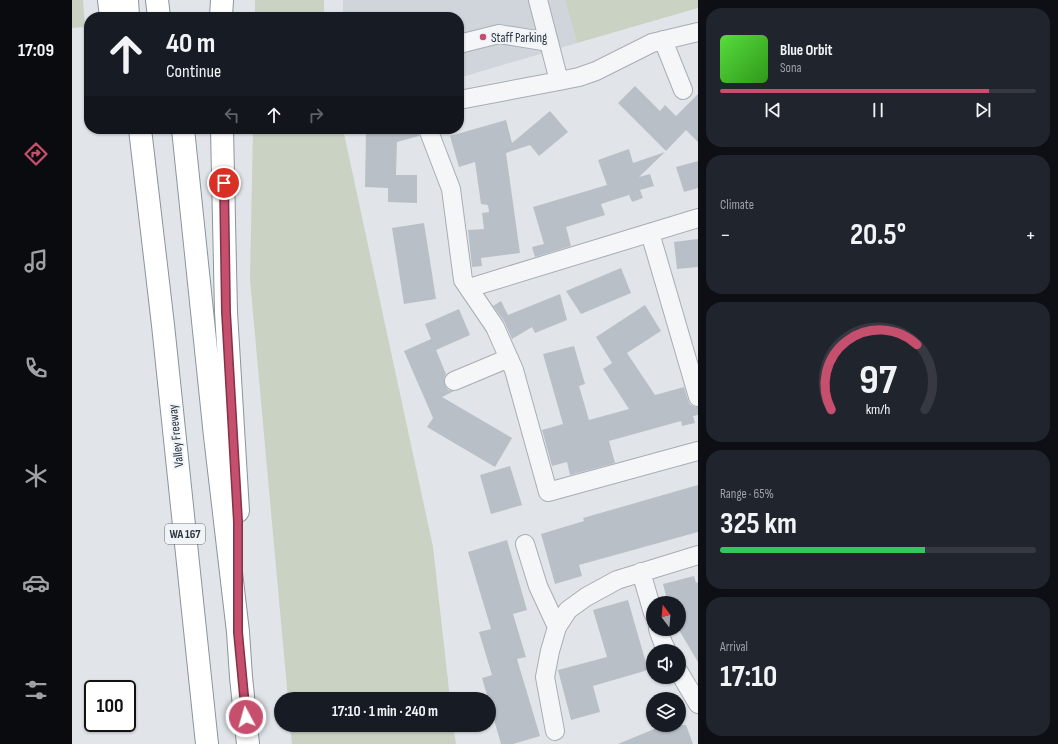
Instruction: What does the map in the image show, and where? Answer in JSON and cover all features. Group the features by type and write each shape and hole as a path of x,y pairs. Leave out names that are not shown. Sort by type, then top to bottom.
{"highway":[{"path":"109,0 110,12"},
{"path":"127,0 128,12"},
{"path":"157,0 158,12"},
{"path":"169,0 170,12"},
{"path":"221,12 222,0"},
{"name":"Valley Freeway","path":"141,134 163,325 207,744"},
{"path":"172,134 236,744"},
{"path":"184,134 215,436 238,632 248,744"},
{"path":"222,134 226,312 238,522 238,632"}],"street":[{"path":"538,0 559,81"},
{"path":"464,99 579,77 596,71 652,43 698,32"},
{"path":"464,42 489,35 499,34 549,42"},
{"path":"663,40 683,90"},
{"path":"430,134 451,189 463,280 495,327 514,370 548,492 698,451"},
{"path":"469,288 698,218"},
{"path":"650,233 698,397"},
{"path":"454,381 509,358"},
{"path":"525,544 538,586 557,627"},
{"path":"555,731 545,677 550,651 557,627 568,610 586,597 617,580 698,554"},
{"path":"641,572 648,596"},
{"path":"686,684 698,704"}],"shaded area":[{"path":"343,0 565,0 577,43 464,77 464,12 343,12"}],"green space":[{"path":"72,0 83,0 84,27 72,28"},
{"path":"255,0 324,0 324,12 255,12"},
{"path":"565,0 698,0 698,8 577,43"},
{"path":"253,134 344,134 433,547 449,692 287,692 250,280"},
{"path":"291,732 454,732 456,744 292,744"}],"building":[{"path":"635,86 660,111 665,105 676,116 698,94 698,142 686,130 666,151 618,103"},
{"path":"550,111 568,132 539,156 530,145 506,153 520,253 481,258 482,266 472,267 468,230 484,229 482,213 489,212 488,205 481,204 475,162 459,167 450,136 464,134 464,132 506,120 512,143"},
{"path":"366,134 419,134 419,136 397,142 396,175 417,175 417,203 388,202 388,188 365,187"},
{"path":"629,149 633,163 665,152 639,177 650,174 654,186 640,190 643,198 632,202 629,195 601,204 605,215 566,227 571,246 535,257 532,247 544,244 533,207 607,185 598,160"},
{"path":"698,161 698,188 684,192 676,167"},
{"path":"424,223 436,299 404,304 392,228"},
{"path":"698,239 698,267 677,269 674,242"},
{"path":"621,268 631,293 581,314 566,291"},
{"path":"560,294 567,320 535,333 532,327 512,339 504,321 493,306 501,301 508,315"},
{"path":"645,305 661,331 627,353 655,395 684,387 690,404 698,407 698,415 693,416 695,423 682,426 681,421 609,441 615,463 570,475 567,462 552,466 542,430 563,424 543,354 574,346 585,384 579,386 589,420 629,409 603,369 612,363 596,337"},
{"path":"459,309 470,335 436,350 446,374 444,379 445,385 448,390 454,391 442,397 512,438 495,467 427,427 433,418 404,351 431,339 425,324"},
{"path":"510,466 522,505 491,514 480,475"},
{"path":"698,485 698,532 579,565 582,576 555,584 541,534 584,521 583,518"},
{"path":"507,540 527,610 513,614 526,657 517,659 540,736 513,744 501,744 496,727 496,692 486,692 482,678 492,675 479,632 491,629 468,552"},
{"path":"694,576 696,583 698,582 698,662 683,636 686,636 686,596 666,596 663,584"},
{"path":"628,600 646,663 646,671 593,686 600,712 571,720 558,670 607,657 593,610"},
{"path":"686,725 693,744 618,744 647,732 686,732"}],"place":[{"name":"Staff Parking","path":"483,37"}],"route":[{"path":"224,183 226,312 238,522 238,632 241,677 246,717"}]}
